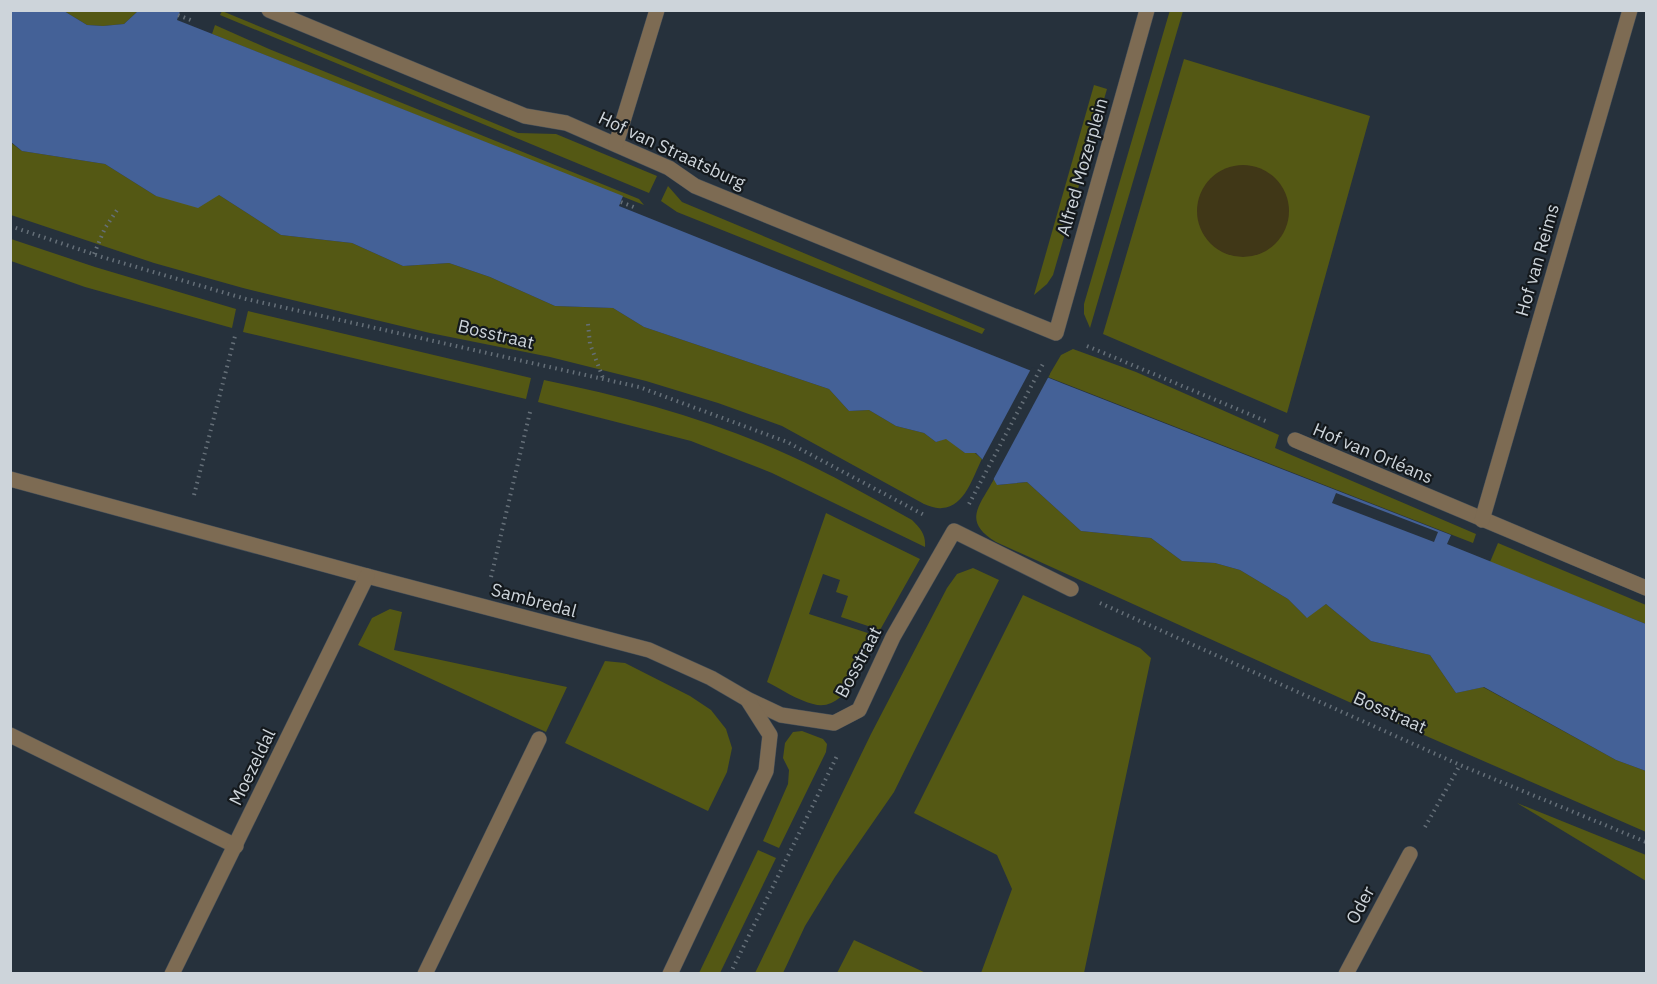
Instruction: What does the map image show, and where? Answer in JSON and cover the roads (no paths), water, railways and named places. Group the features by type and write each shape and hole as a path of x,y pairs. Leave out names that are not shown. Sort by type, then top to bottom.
{"street":[{"name":"Hof van Straatsburg","path":"269,10 525,116 566,123 669,168 695,186 1056,333"},
{"path":"616,144 657,10"},
{"name":"Alfred Mozerplein","path":"1056,333 1147,10"},
{"name":"Hof van Reims","path":"1482,520 1630,10"},
{"name":"Hof van Orléans","path":"1294,440 1647,588"},
{"name":"Sambredal","path":"10,479 649,650 711,678 747,699 770,735 766,771 670,974"},
{"name":"Bosstraat","path":"747,699 781,715 834,723 859,710 893,637 954,531 1071,589"},
{"name":"Moezeldal","path":"172,974 366,576"},
{"path":"10,735 236,846"},
{"path":"425,974 539,739"},
{"name":"Oder","path":"1346,974 1410,854"}],"water":[{"path":"10,11 64,11 87,25 103,26 124,24 138,11 180,11 177,20 623,196 619,206 1064,384 1451,535 1447,544 1646,624 1646,771 1616,760 1484,687 1456,693 1430,655 1371,641 1326,604 1307,618 1288,599 1240,570 1215,563 1182,561 1151,538 1081,531 1027,482 997,485 976,453 965,453 946,439 936,442 924,433 896,426 869,410 849,411 829,389 644,327 613,308 555,306 490,277 449,263 403,266 352,243 281,235 219,195 198,208 156,196 105,164 22,151 11,142"}]}
